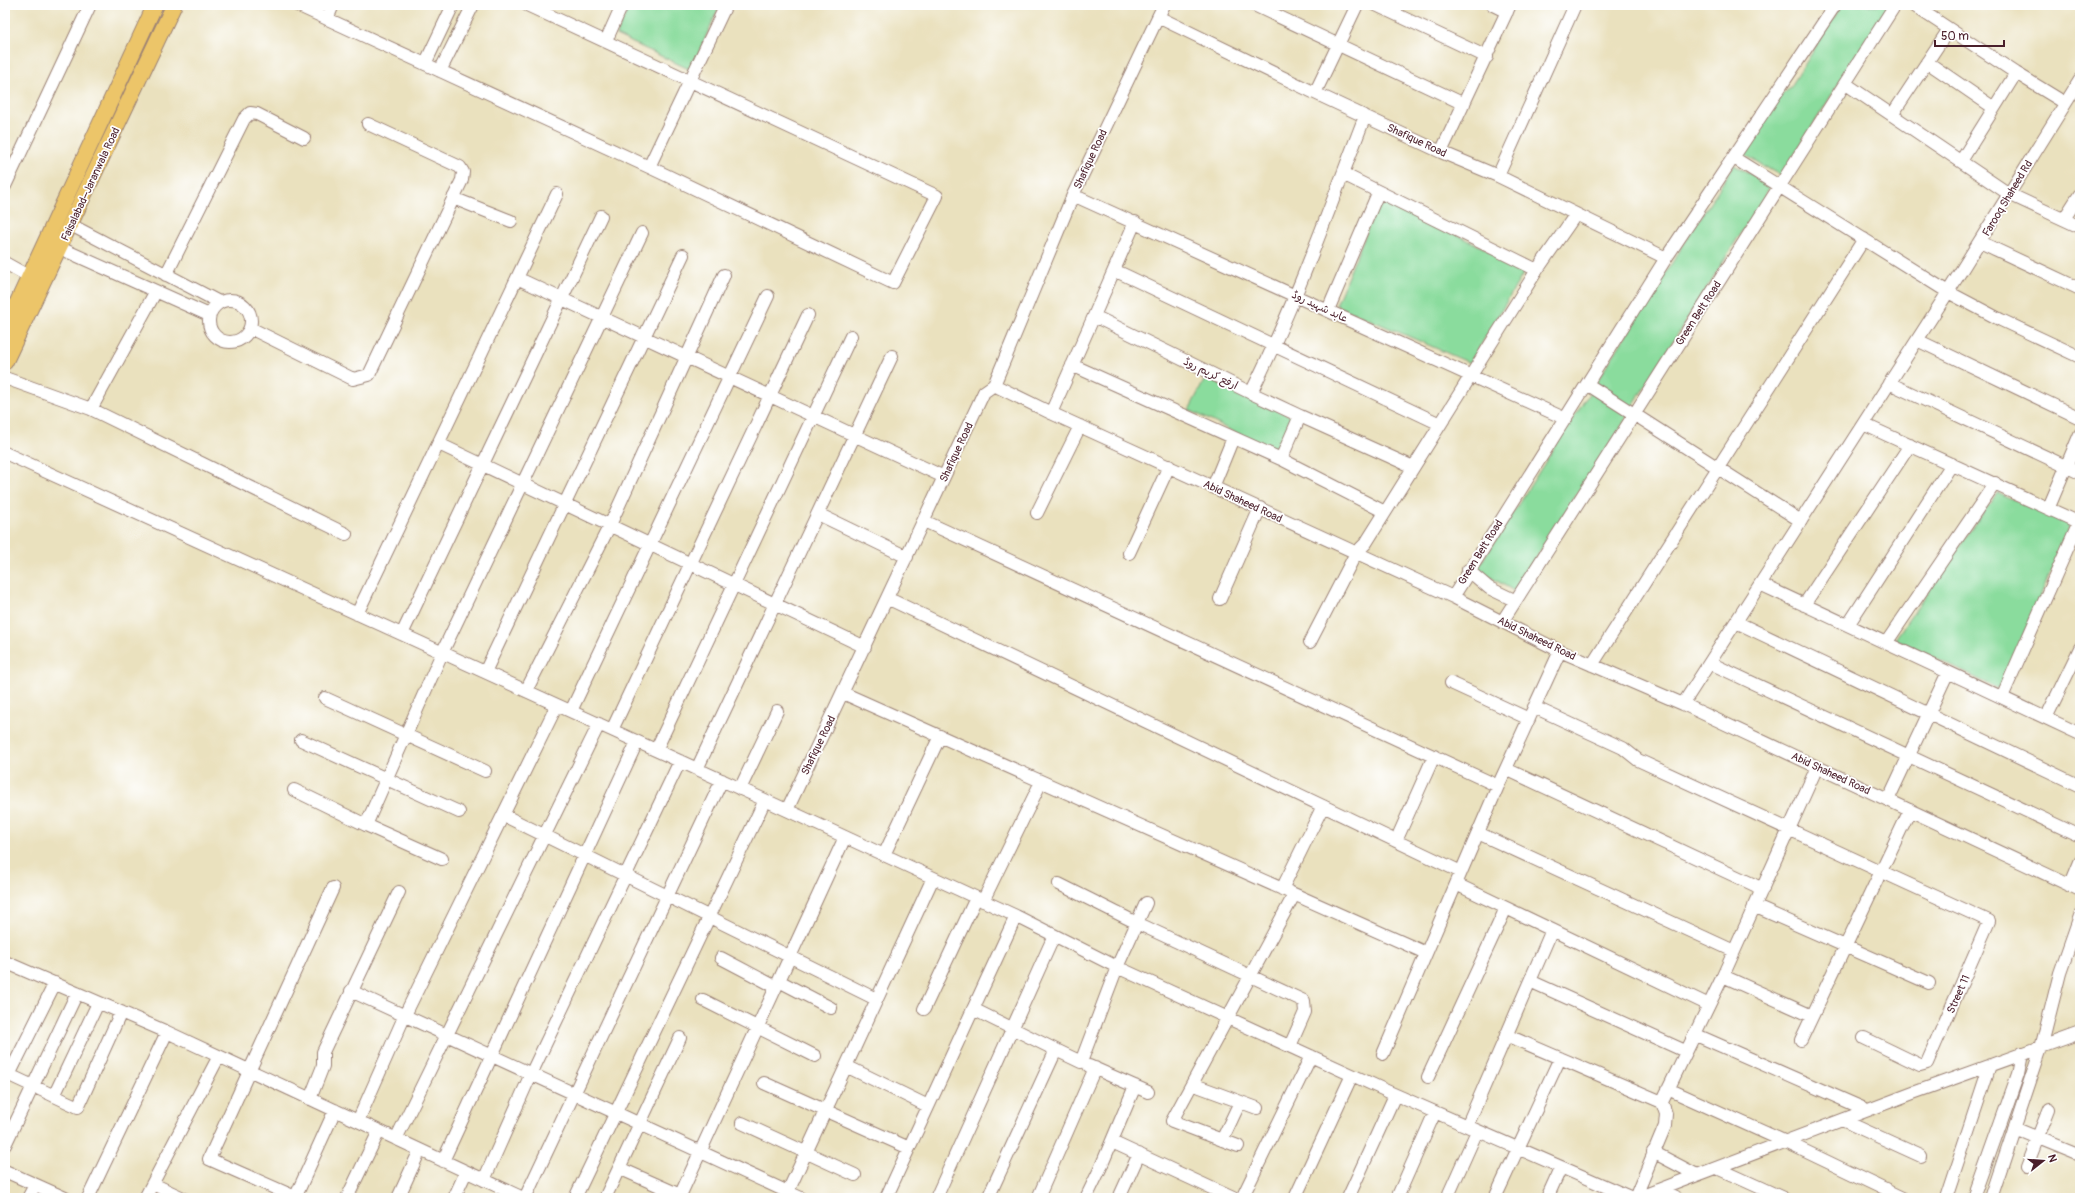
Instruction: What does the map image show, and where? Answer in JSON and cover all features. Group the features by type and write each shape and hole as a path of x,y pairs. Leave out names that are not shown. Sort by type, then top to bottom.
{"main road":[{"name":"Faisalabad–Jaranwala Road","path":"5,329 155,5"},
{"name":"Faisalabad–Jaranwala Road","path":"5,362 174,5"}],"street":[{"path":"5,186 90,5"},
{"path":"297,5 649,167 893,283 936,196 527,5"},
{"path":"327,19 333,5"},
{"path":"426,64 453,5"},
{"path":"440,71 473,5"},
{"path":"606,41 622,5"},
{"path":"649,167 726,5"},
{"path":"1158,16 1164,5"},
{"path":"1254,5 1339,43 1464,104"},
{"path":"1316,93 1356,5"},
{"path":"1376,5 1487,57"},
{"path":"1441,152 1509,9 1493,5"},
{"path":"1498,176 1575,5"},
{"name":"Green Belt Road","path":"1452,597 1566,419 1666,258 1835,5"},
{"name":"Green Belt Road","path":"1502,622 1514,600 1781,186 1895,5"},
{"path":"1913,5 2016,73 2065,103"},
{"name":"Shafique Road","path":"787,810 984,392 994,385 1073,195 1158,16 1441,152 1498,176 1666,258"},
{"path":"1892,115 1949,29"},
{"path":"1927,62 1994,108"},
{"path":"1961,161 2016,73"},
{"name":"Farooq Shaheed Rd","path":"1683,704 1980,242 2080,80"},
{"path":"1846,84 2009,194 2080,227"},
{"path":"166,275 244,119 250,113 257,114 304,138"},
{"name":"ارفع کریم روڈ","path":"1094,316 1251,392 1274,346 1296,295 1365,116"},
{"path":"250,328 353,379 369,375 462,180 463,172 460,167 368,124"},
{"path":"1734,158 1781,186 1948,292 2001,320 2080,357"},
{"path":"1343,174 1378,193 1537,270"},
{"path":"1328,310 1378,193"},
{"path":"357,614 557,194"},
{"path":"2064,219 2080,194"},
{"name":"عابد شہید روڈ","path":"1073,195 1296,295 1566,419"},
{"path":"453,198 511,221"},
{"path":"1310,642 1356,552 1366,543 1537,270 1576,214"},
{"path":"402,634 600,216"},
{"path":"1051,413 1135,222"},
{"path":"71,225 219,302"},
{"path":"366,825 442,653 642,233"},
{"path":"1592,665 1864,239"},
{"path":"1980,242 2080,289"},
{"path":"60,248 209,315"},
{"path":"485,672 683,255"},
{"path":"5,263 30,277"},
{"path":"1114,270 1440,424"},
{"path":"526,691 610,525 685,356 724,275"},
{"path":"517,278 944,477"},
{"path":"91,409 156,291"},
{"path":"571,711 768,296"},
{"path":"229,299 239,302 247,308 251,318 250,328 244,338 234,342 223,342 214,336 209,326 209,315 219,302 229,299"},
{"path":"612,730 808,315"},
{"path":"656,750 851,336"},
{"path":"1916,340 2080,418"},
{"path":"697,769 892,356"},
{"path":"1072,364 1281,460 1385,512"},
{"path":"5,378 91,409 346,534"},
{"path":"1889,383 2080,473"},
{"path":"1587,384 1801,521"},
{"name":"Abid Shaheed Road","path":"994,385 1051,413 1452,597 1560,651 1683,704 2075,888"},
{"path":"1251,392 1413,467"},
{"path":"1281,460 1300,416"},
{"path":"1863,424 2080,522 2002,697"},
{"path":"1037,513 1080,426"},
{"path":"2049,507 2080,434"},
{"path":"1213,487 1233,438"},
{"path":"439,444 865,647"},
{"path":"1804,605 1910,445"},
{"path":"5,453 787,810 1016,916 1117,967 1227,1018 1395,1095 1561,1167 1604,1192 1634,1198 1658,1190 1867,1110 2080,1033"},
{"path":"1848,625 1952,464"},
{"path":"1129,553 1169,466"},
{"path":"1886,643 1995,483"},
{"path":"1220,599 1260,508"},
{"path":"818,514 907,557"},
{"path":"924,521 1498,786"},
{"path":"1468,570 1489,588 1514,600"},
{"path":"1760,584 2080,734"},
{"path":"887,598 1461,872"},
{"path":"1736,622 2080,786"},
{"path":"2046,718 2080,648"},
{"path":"1383,1054 1498,786 1560,651"},
{"path":"1710,663 2080,836"},
{"path":"1888,800 1948,672"},
{"path":"1451,683 1529,719"},
{"path":"843,693 1426,953"},
{"path":"324,698 485,771"},
{"path":"358,1121 405,1015 557,705"},
{"path":"1534,707 1623,748 1638,760 1881,872"},
{"path":"740,789 777,711"},
{"path":"396,1139 599,724"},
{"path":"884,855 940,736"},
{"path":"301,740 459,812"},
{"path":"443,1161 638,742"},
{"path":"1396,841 1434,756"},
{"path":"484,1180 531,1074 680,761"},
{"path":"1634,1198 1665,1126 1666,1114 1662,1102 1685,1051 1723,976 1817,767"},
{"path":"1506,769 1763,889"},
{"path":"5,962 122,1012 250,1070 484,1180 501,1194 524,1198 722,780"},
{"path":"924,1009 1041,782"},
{"path":"294,790 366,825 442,859"},
{"path":"575,1198 765,800"},
{"path":"1282,889 1323,806"},
{"path":"1801,1040 1910,810"},
{"path":"503,815 876,999"},
{"path":"1478,833 1734,951"},
{"path":"619,1168 680,1197 845,837"},
{"path":"2075,888 2080,862"},
{"name":"Street 11","path":"1864,1038 1920,1065 1924,1065 1930,1055 1989,921 1881,872"},
{"path":"787,1195 933,878"},
{"path":"1059,884 1137,924 1304,1001 1305,1012 1290,1046"},
{"path":"1456,884 1709,1005"},
{"path":"333,888 208,1159 295,1197 335,1110"},
{"path":"310,1099 323,1066 323,1052 399,892"},
{"path":"1238,1146 1172,1121 1294,895"},
{"path":"1081,1062 1117,967 1146,903"},
{"path":"1754,906 1929,983"},
{"path":"1428,1077 1506,908"},
{"path":"886,1198 1016,916"},
{"path":"1991,1198 2041,1048 2060,973 2080,916"},
{"path":"1446,1198 1506,1035 1552,930"},
{"path":"936,1198 1054,936"},
{"path":"721,958 831,1008"},
{"path":"1723,976 1812,1016"},
{"path":"1530,981 1685,1051"},
{"path":"55,984 7,1074 78,1107 122,1012"},
{"path":"351,991 701,1152 787,1195 801,1198"},
{"path":"5,1145 77,993"},
{"path":"703,1000 758,1026 815,1056"},
{"path":"54,1096 98,1003"},
{"path":"973,1009 1081,1062 1148,1092"},
{"path":"88,1198 167,1032"},
{"path":"1694,1034 1867,1110"},
{"path":"1506,1035 1662,1102"},
{"path":"604,1198 680,1038"},
{"path":"988,1198 1056,1050"},
{"path":"1974,1198 2018,1074 2022,1053"},
{"path":"145,1198 219,1056"},
{"path":"1242,1198 1311,1056"},
{"path":"1495,1198 1560,1058"},
{"path":"1946,1198 1990,1065"},
{"path":"846,1066 928,1106"},
{"path":"1038,1198 1095,1068"},
{"path":"1295,1198 1352,1075"},
{"path":"764,1083 909,1148"},
{"path":"1192,1084 1257,1108"},
{"path":"1086,1198 1112,1142 1135,1086"},
{"path":"1668,1089 1786,1142 1903,1198"},
{"path":"1348,1198 1395,1095"},
{"path":"1222,1140 1240,1102"},
{"path":"2027,1165 2049,1109"},
{"path":"1397,1198 1435,1112"},
{"path":"1842,1120 1920,1156"},
{"path":"742,1123 855,1175"},
{"path":"2014,1128 2080,1155"},
{"path":"347,1198 379,1131"},
{"path":"1112,1142 1233,1198"},
{"path":"398,1198 420,1150"},
{"path":"1653,1152 1697,1175"},
{"path":"1122,1197 1139,1154"},
{"path":"1547,1198 1561,1167"},
{"path":"1717,1168 1783,1198"},
{"path":"5,1171 65,1198"},
{"path":"454,1198 466,1172"},
{"path":"28,1198 35,1184"},
{"path":"153,1184 183,1198"},
{"path":"1658,1190 1675,1198"}],"green space":[{"path":"630,5 720,5 691,70 616,35"},
{"path":"1842,5 1888,5 1781,176 1742,153 1775,101 1790,88"},
{"path":"1734,165 1771,185 1632,407 1596,383"},
{"path":"1381,197 1526,269 1470,363 1336,305"},
{"path":"1206,377 1294,418 1279,454 1189,410"},
{"path":"1590,392 1628,416 1514,591 1477,569"},
{"path":"1997,493 2070,525 2001,690 1895,639"}]}
